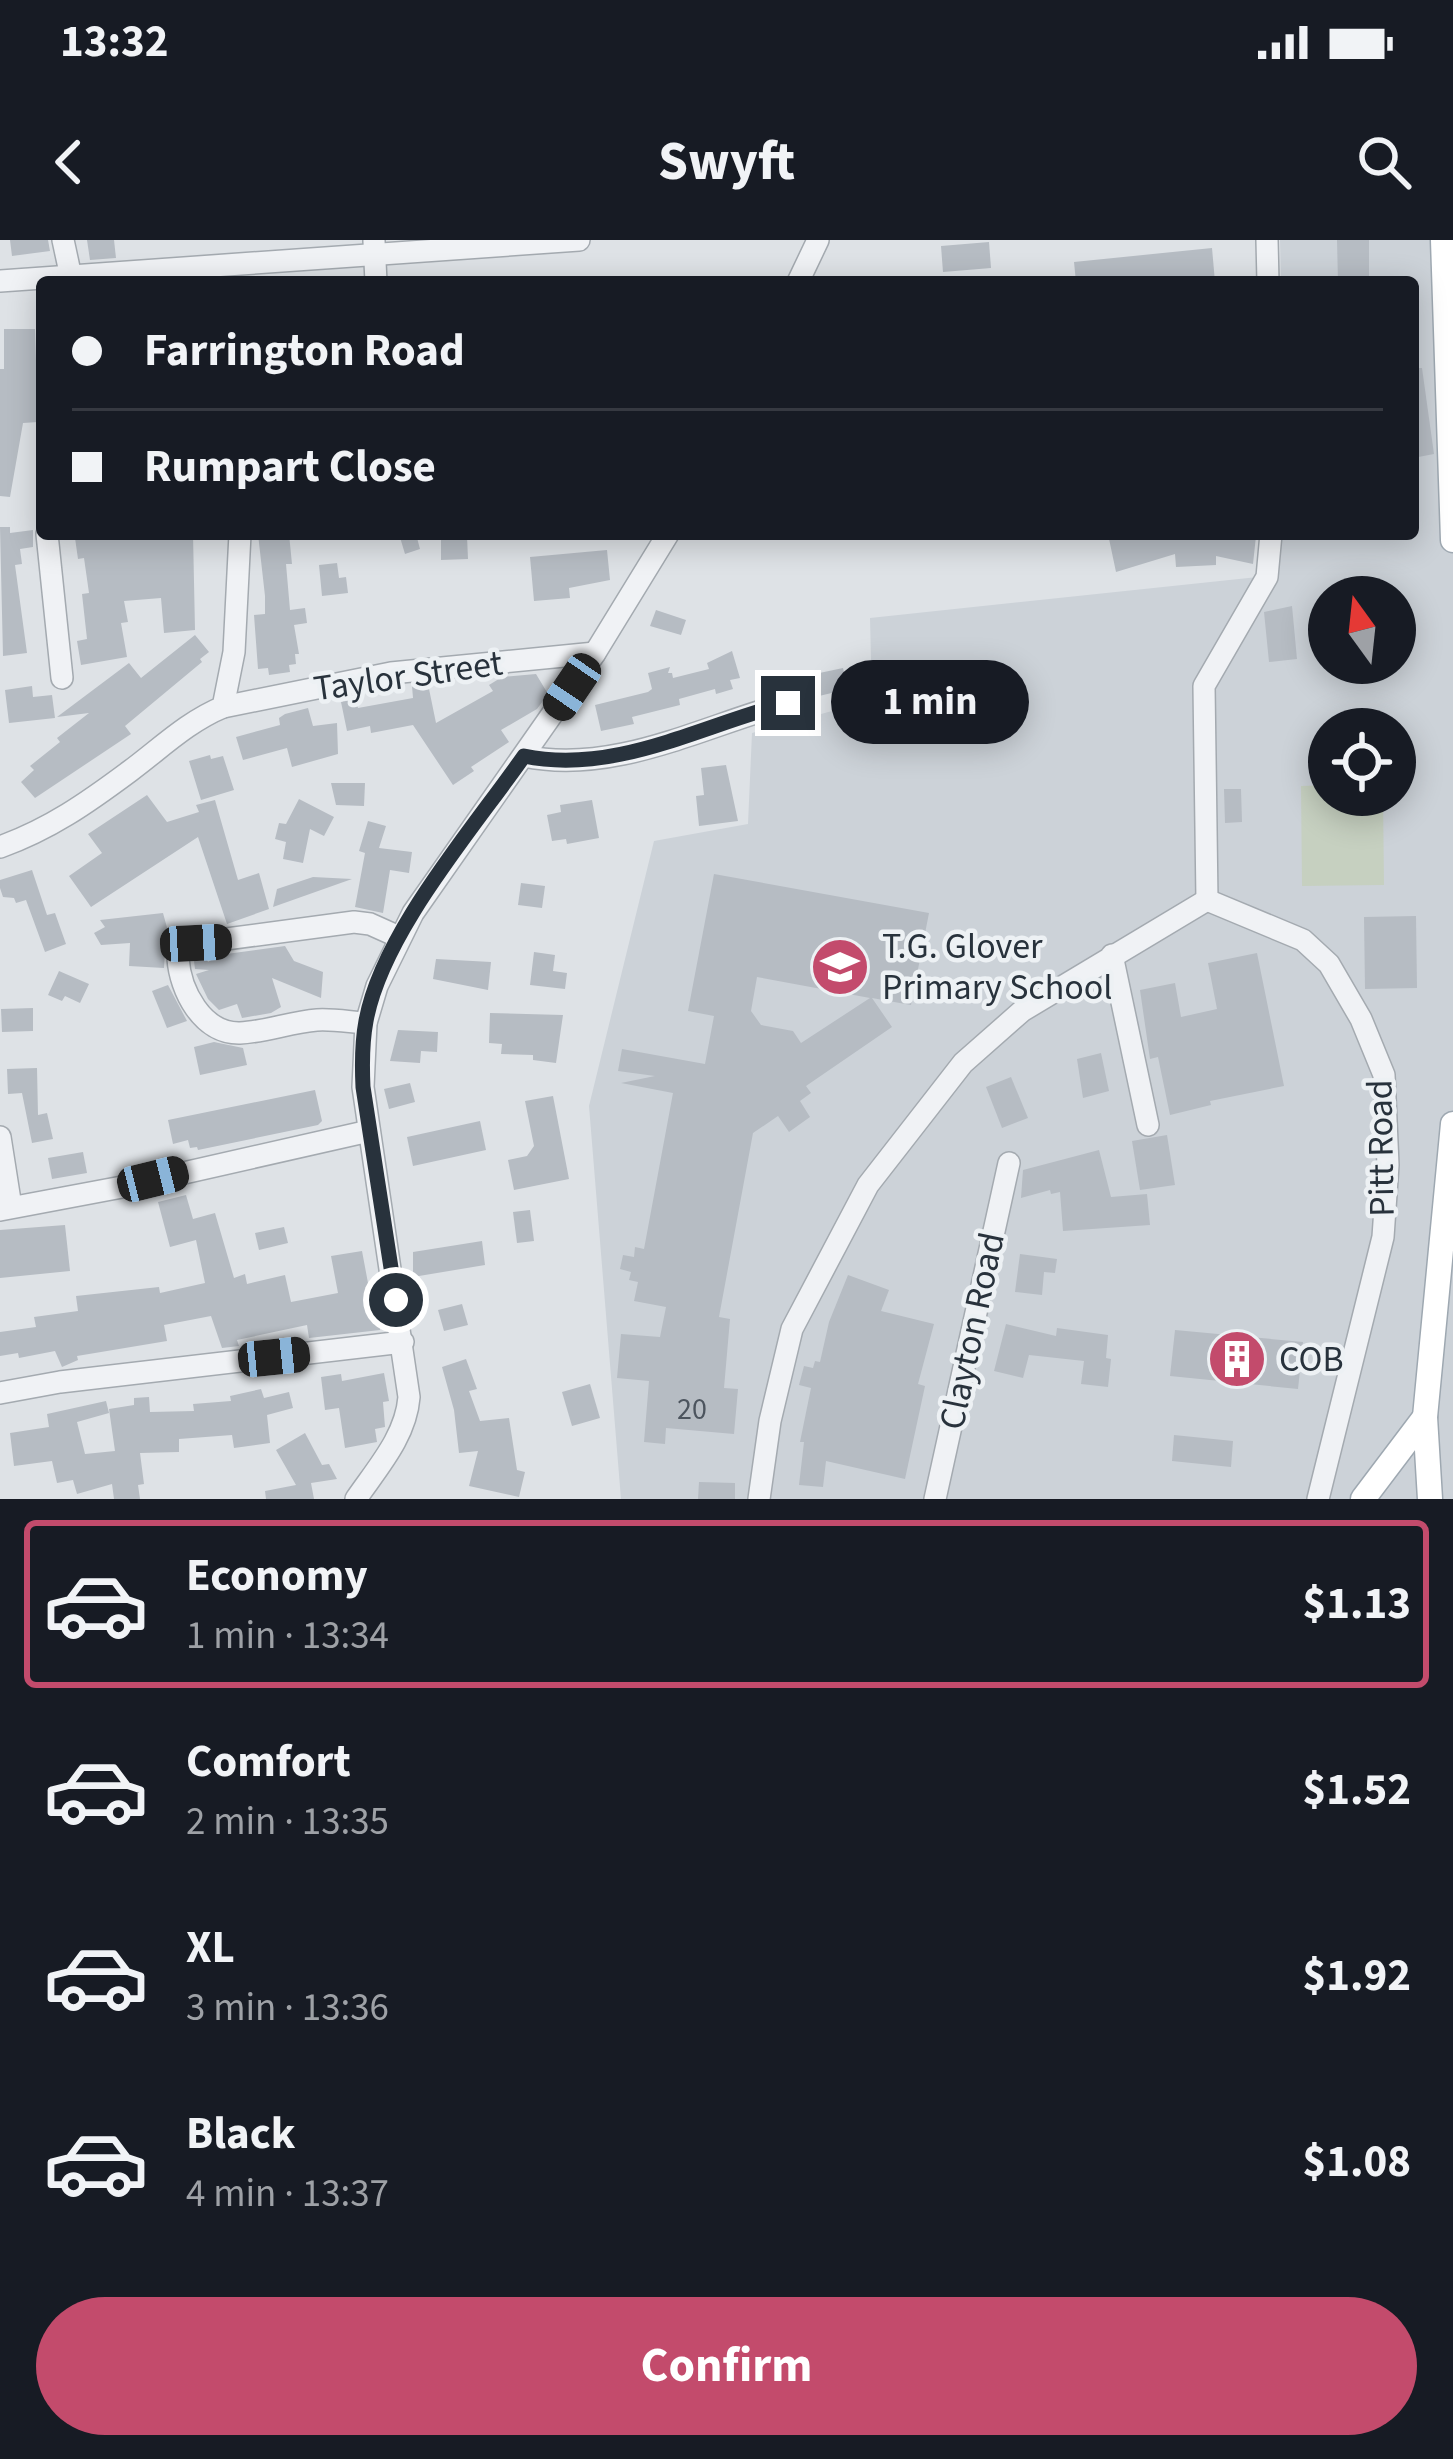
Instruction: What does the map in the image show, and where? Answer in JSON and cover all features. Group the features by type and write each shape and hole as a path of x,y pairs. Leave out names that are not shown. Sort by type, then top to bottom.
{"main road":[{"path":"1443,240 1453,540"},
{"path":"1430,1499 1425,1417 1453,1124"},
{"path":"1363,1499 1425,1417"}],"street":[{"path":"61,276 63,240"},
{"path":"143,276 253,272 376,247 579,240"},
{"path":"801,276 818,240"},
{"path":"1267,240 1268,276"},
{"path":"0,281 36,280"},
{"path":"48,540 62,678"},
{"path":"223,707 234,652 240,540"},
{"path":"356,1499 407,1417 403,1342 363,1087 366,1023 399,937 595,653 664,540"},
{"path":"759,1499 770,1421 792,1329 868,1185 964,1063 1022,1011 1207,901 1204,686 1267,577 1270,540"},
{"name":"Taylor Street","path":"0,848 46,830 195,719 223,707 391,673 595,653"},
{"path":"524,756 557,763 608,756 788,703"},
{"name":"Pitt Road","path":"1207,901 1303,940 1329,964 1361,1018 1384,1075 1388,1165 1383,1238 1318,1499"},
{"path":"366,1023 321,1020 240,1033 218,1028 189,997 178,958 196,943 354,922 399,937"},
{"path":"1112,955 1148,1125"},
{"path":"0,1137 5,1208 122,1187 369,1131"},
{"name":"Clayton Road","path":"935,1499 1009,1163"},
{"path":"0,1393 403,1342"}],"shaded area":[{"path":"1280,240 1453,240 1453,1499 621,1499 589,1106 654,841 748,824 752,733 872,700 870,618 1277,575 1279,540 1419,540 1419,276 1281,276"}],"green space":[{"path":"1301,786 1308,786 1308,816 1383,816 1384,885 1302,886"}],"building":[{"path":"10,240 48,240 50,251 12,256"},
{"path":"87,240 114,240 116,258 90,260"},
{"path":"1337,240 1369,240 1369,276 1338,276"},
{"path":"989,242 991,268 943,272 941,246"},
{"path":"1212,248 1214,276 1075,276 1074,262"},
{"path":"4,329 35,329 36,422 23,423 10,497 0,496 0,369 4,369"},
{"path":"1419,368 1422,368 1434,454 1419,457"},
{"path":"0,527 10,527 10,533 33,530 33,547 20,549 22,564 15,565 27,653 3,656"},
{"path":"75,540 193,540 195,630 164,633 161,598 124,601 128,622 121,623 127,657 81,665 77,641 87,639 82,594 89,593 84,558 78,559"},
{"path":"259,540 290,540 292,564 286,564 290,610 305,608 307,623 294,625 299,654 295,654 296,664 289,665 290,672 269,675 268,668 258,669 254,615 265,614"},
{"path":"401,540 418,540 420,549 405,554"},
{"path":"441,540 467,540 468,559 441,560"},
{"path":"1109,540 1256,540 1253,564 1216,556 1216,565 1176,567 1175,554 1116,572"},
{"path":"607,550 610,580 569,588 570,598 534,601 530,557"},
{"path":"337,563 339,578 346,577 348,593 322,596 319,565"},
{"path":"1292,606 1297,659 1269,662 1264,612"},
{"path":"656,610 686,620 681,635 650,626"},
{"path":"195,635 209,652 202,662 125,726 131,734 35,798 21,782 34,770 30,766 89,713 57,717 129,663 141,678"},
{"path":"732,651 740,678 730,680 733,689 679,699 680,705 632,717 634,724 601,731 595,705 648,692 652,689 648,673 670,667 673,678 709,669 707,663"},
{"path":"843,668 848,689 815,697 810,675"},
{"path":"536,674 548,694 537,709 501,730 509,742 453,785 413,725 371,733 370,726 347,731 341,702 356,699 358,708 413,698 412,686 428,684 436,723 493,691 489,685 502,677"},
{"path":"32,686 33,697 52,695 55,718 9,723 5,690"},
{"path":"308,708 313,726 337,723 338,754 292,767 287,748 243,760 236,737 280,725 279,718 285,714"},
{"path":"210,755 211,759 223,756 234,790 201,800 189,761"},
{"path":"726,765 738,821 699,826 696,796 704,795 701,768"},
{"path":"331,783 365,783 364,806 336,805"},
{"path":"1224,789 1241,789 1242,822 1225,823"},
{"path":"147,795 167,822 199,812 196,805 215,800 238,880 259,873 269,909 227,924 198,837 91,907 69,876 102,853 88,834"},
{"path":"299,799 334,817 324,836 310,829 303,863 283,859 286,842 275,839 279,823 286,824"},
{"path":"592,800 599,838 567,844 566,839 552,841 547,815 561,812 560,805"},
{"path":"368,821 386,826 379,848 412,852 409,873 390,870 383,913 355,907 365,853 359,851"},
{"path":"32,870 47,915 55,913 66,944 45,952 26,900 16,903 14,898 3,897 0,888 0,880"},
{"path":"714,874 929,913 911,1005 872,998 892,1027 806,1086 811,1093 800,1101 810,1117 789,1132 778,1116 753,1133 719,1317 730,1319 724,1388 738,1389 734,1434 666,1428 665,1444 644,1442 649,1381 617,1378 621,1334 660,1337 666,1307 634,1301 638,1282 629,1280 631,1272 620,1269 623,1255 634,1257 635,1247 644,1249 673,1093 621,1083 655,1076 618,1071 622,1049 705,1064 714,1016 688,1011","holes":["757,977 870,998 801,1043 793,1031 761,1025 751,1011"]},
{"path":"313,877 352,879 273,907 277,889"},
{"path":"521,883 545,886 542,908 518,905"},
{"path":"163,913 171,942 164,968 129,966 130,943 101,945 94,933 105,927 100,920"},
{"path":"1416,916 1417,988 1365,989 1364,917"},
{"path":"285,946 294,961 323,972 321,998 272,978 281,1007 271,1013 242,1018 237,1004 219,1010 208,999 196,974 209,970 195,969 194,961"},
{"path":"534,952 555,955 553,971 567,973 565,989 530,985"},
{"path":"1257,953 1284,1086 1210,1101 1211,1105 1170,1115 1158,1057 1150,1059 1140,990 1175,983 1181,1017 1217,1009 1208,963"},
{"path":"436,959 491,962 488,990 433,979"},
{"path":"59,971 89,984 80,1003 48,995"},
{"path":"168,985 187,1021 167,1028 152,991"},
{"path":"33,1008 33,1031 2,1032 1,1009"},
{"path":"490,1013 563,1015 556,1063 533,1060 533,1055 501,1054 502,1044 489,1043"},
{"path":"398,1030 438,1032 437,1052 421,1051 420,1063 390,1061"},
{"path":"214,1042 243,1048 247,1065 200,1075 194,1047"},
{"path":"1101,1053 1109,1091 1083,1098 1077,1059"},
{"path":"37,1068 38,1115 47,1113 53,1139 32,1143 22,1093 8,1094 7,1069"},
{"path":"1011,1077 1028,1118 1002,1128 986,1087"},
{"path":"410,1083 415,1102 389,1109 384,1089"},
{"path":"315,1090 322,1121 318,1125 198,1150 190,1148 188,1140 173,1144 168,1120"},
{"path":"553,1096 569,1179 514,1190 508,1160 527,1156 534,1146 525,1101"},
{"path":"480,1121 486,1150 413,1166 407,1137"},
{"path":"1167,1135 1175,1185 1140,1190 1132,1141"},
{"path":"1099,1150 1111,1197 1147,1194 1150,1225 1063,1231 1060,1192 1021,1198 1023,1170"},
{"path":"83,1152 87,1173 52,1179 48,1158"},
{"path":"186,1195 193,1219 215,1213 234,1278 245,1274 247,1284 285,1275 291,1302 338,1293 331,1256 362,1251 371,1299 377,1300 376,1313 381,1313 380,1330 309,1338 307,1325 237,1340 239,1346 222,1348 211,1316 164,1325 167,1341 77,1356 78,1360 62,1367 55,1351 19,1358 18,1353 0,1356 0,1332 36,1327 34,1317 78,1311 76,1296 159,1287 160,1293 205,1283 196,1240 170,1247 158,1202"},
{"path":"530,1210 534,1241 517,1243 513,1212"},
{"path":"65,1225 70,1271 0,1278 0,1230"},
{"path":"284,1227 288,1243 259,1250 255,1233"},
{"path":"482,1241 485,1265 413,1277 413,1252"},
{"path":"1020,1254 1057,1259 1055,1273 1044,1272 1042,1295 1015,1292"},
{"path":"848,1275 889,1290 881,1311 934,1324 918,1384 925,1386 905,1479 826,1461 823,1487 799,1485 804,1442 800,1442 811,1388 799,1385 804,1366 813,1368 815,1361 820,1362 829,1322"},
{"path":"462,1304 468,1325 444,1331 438,1310"},
{"path":"1006,1324 1056,1336 1057,1328 1108,1335 1108,1387 1081,1384 1084,1361 1029,1355 1023,1378 994,1371"},
{"name":"COB","path":"1175,1330 1303,1342 1298,1389 1170,1376"},
{"path":"466,1359 477,1389 469,1391 480,1421 509,1418 517,1470 525,1472 519,1497 469,1486 478,1451 459,1453 442,1367"},
{"path":"384,1373 389,1401 383,1402 385,1427 375,1429 377,1442 345,1448 339,1408 325,1410 321,1377 341,1374 342,1381"},
{"path":"590,1384 600,1418 572,1426 562,1392"},
{"path":"261,1389 264,1398 289,1392 293,1408 267,1415 270,1443 234,1448 232,1435 179,1439 179,1452 140,1453 144,1484 138,1485 140,1499 114,1499 112,1484 77,1494 73,1480 57,1483 52,1461 14,1466 10,1433 49,1427 47,1414 106,1401 109,1413 77,1422 85,1454 115,1451 109,1409 134,1405 134,1398 149,1397 150,1412 194,1411 193,1404 231,1401 230,1396"},
{"path":"305,1433 322,1465 329,1464 337,1479 311,1483 314,1499 266,1499 265,1491 296,1485 276,1450"},
{"path":"1174,1435 1233,1441 1231,1467 1172,1461"},
{"path":"699,1482 735,1483 735,1499 698,1499"}],"place":[{"name":"T.G. Glover Primary School","path":"840,967"},
{"name":"COB","path":"1237,1359"}],"route":[{"path":"396,1300 363,1087 363,1057 366,1023 377,986 413,914 524,756 557,763 608,756 788,703"}]}
